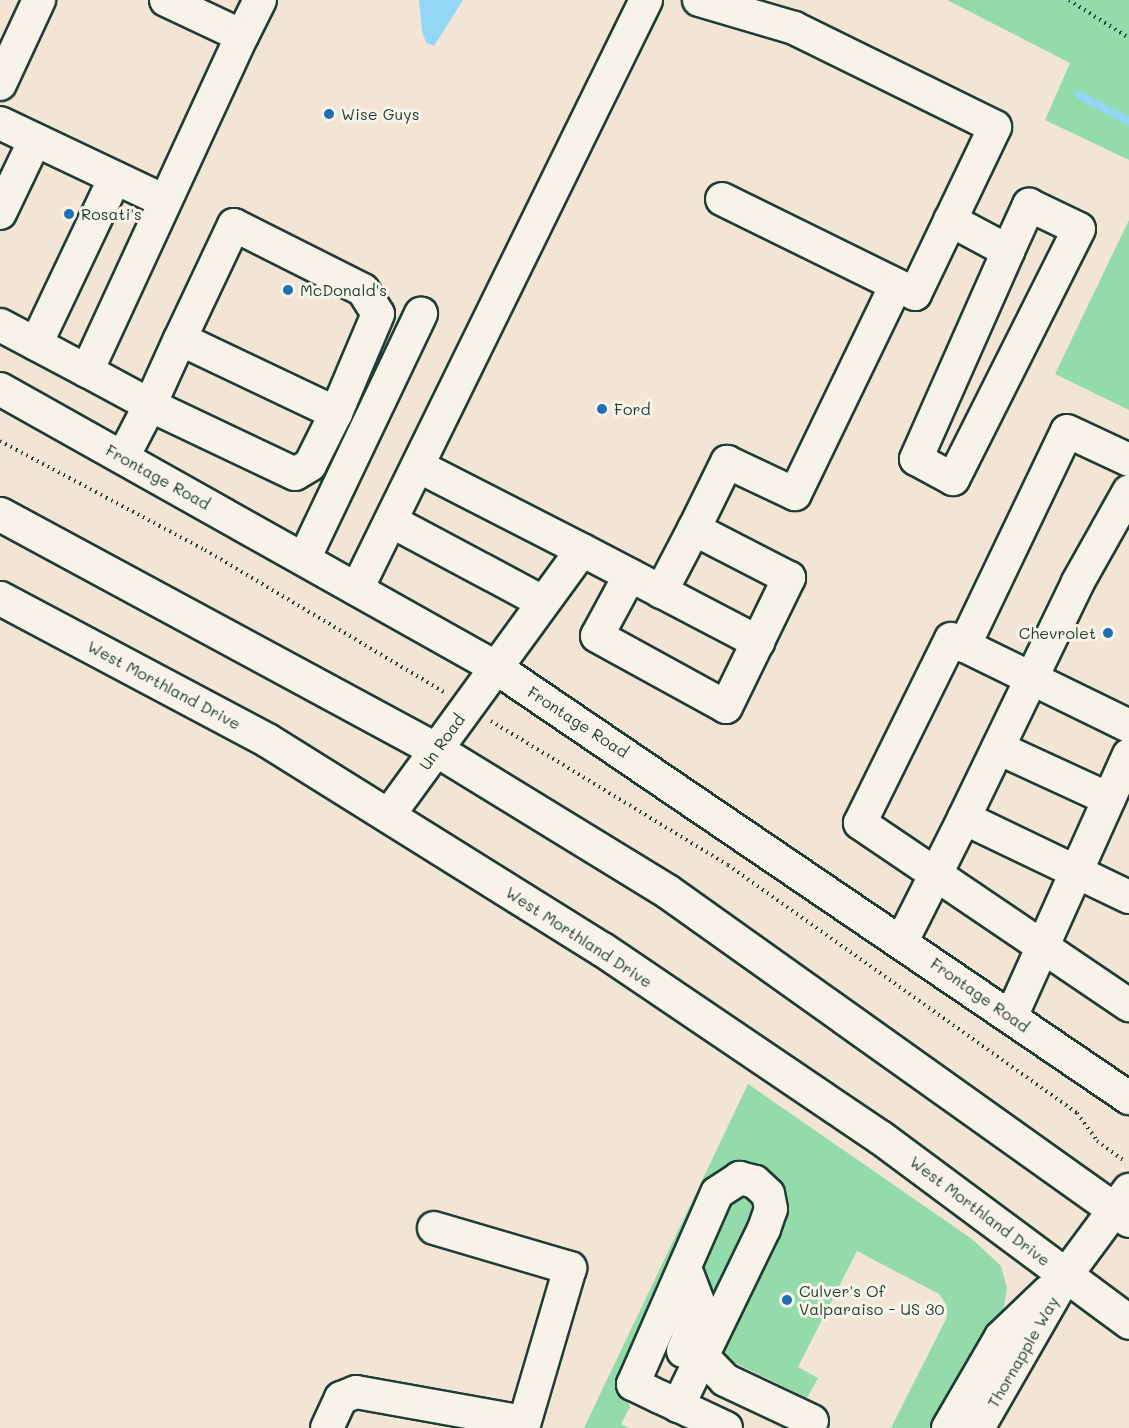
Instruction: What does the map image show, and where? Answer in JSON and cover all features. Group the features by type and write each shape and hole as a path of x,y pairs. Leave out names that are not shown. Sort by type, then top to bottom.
{"highway":[{"path":"0,514 437,750 667,891 1125,1206"},
{"name":"West Morthland Drive","path":"0,598 267,740 602,949 833,1105 1129,1322"}],"street":[{"path":"0,84 39,0"},
{"path":"166,0 242,36"},
{"path":"87,371 164,201 260,0"},
{"path":"357,589 646,0"},
{"path":"699,0 794,28 995,127 915,294 722,199"},
{"path":"0,123 164,201"},
{"path":"0,213 35,140"},
{"path":"36,344 116,178"},
{"path":"1029,205 1079,229 953,479 916,459 1008,250 1029,205"},
{"path":"951,220 1008,250"},
{"path":"0,325 150,405 295,474 310,465 336,413 378,314 363,290 234,225 150,405 123,458"},
{"path":"661,592 727,462 795,494 896,285"},
{"path":"304,560 421,314"},
{"path":"180,339 336,413"},
{"name":"Frontage Road","path":"0,389 495,667 902,941 1129,1098"},
{"path":"964,646 1067,431 1129,460"},
{"path":"418,465 758,642"},
{"path":"902,941 1031,679 1119,534 1129,491"},
{"path":"391,521 543,602"},
{"path":"630,575 597,636 726,707 789,578 694,529"},
{"name":"Un Road","path":"388,816 582,550"},
{"path":"1129,726 951,639 860,823 935,878 1129,1005"},
{"path":"998,748 1110,799"},
{"path":"1011,1017 1129,755"},
{"path":"964,818 1129,897"},
{"path":"740,1178 755,1182 768,1194 771,1209 702,1356 657,1396 686,1271 717,1193 740,1178"},
{"name":"Thornapple Way","path":"948,1428 1001,1337 1066,1275 1125,1206"},
{"path":"327,1428 340,1398 356,1392 523,1425 570,1268 434,1228"},
{"name":"Thornapple Way","path":"978,1428 1066,1275"},
{"path":"702,1356 726,1380 812,1420"},
{"path":"657,1396 726,1428"}],"path":[{"path":"1069,0 1129,38"},
{"path":"0,441 205,550 468,706 728,865 1077,1113 1097,1141 1129,1164"}],"green space":[{"path":"947,0 1129,0 1129,160 1045,120 1070,63"},
{"path":"1129,220 1129,410 1055,374"},
{"path":"748,1084 972,1239 1001,1266 1007,1288 1003,1313 936,1428 891,1428 947,1317 946,1304 939,1294 857,1251 798,1367 818,1378 807,1398 725,1358 721,1350 777,1222 738,1168 625,1390 630,1407 621,1424 629,1428 584,1428"},
{"path":"741,1189 759,1203 705,1317 697,1267 723,1202"}],"water":[{"path":"419,0 463,0 434,46 426,43 422,31"}],"waterway":[{"path":"1079,95 1129,121"}],"place":[{"name":"Wise Guys","path":"329,114"},
{"name":"Rosati's","path":"69,214"},
{"name":"McDonald's","path":"288,290"},
{"name":"Ford","path":"602,409"},
{"name":"Chevrolet","path":"1108,633"},
{"name":"Culver's Of Valparaiso - US 30","path":"787,1300"}]}
